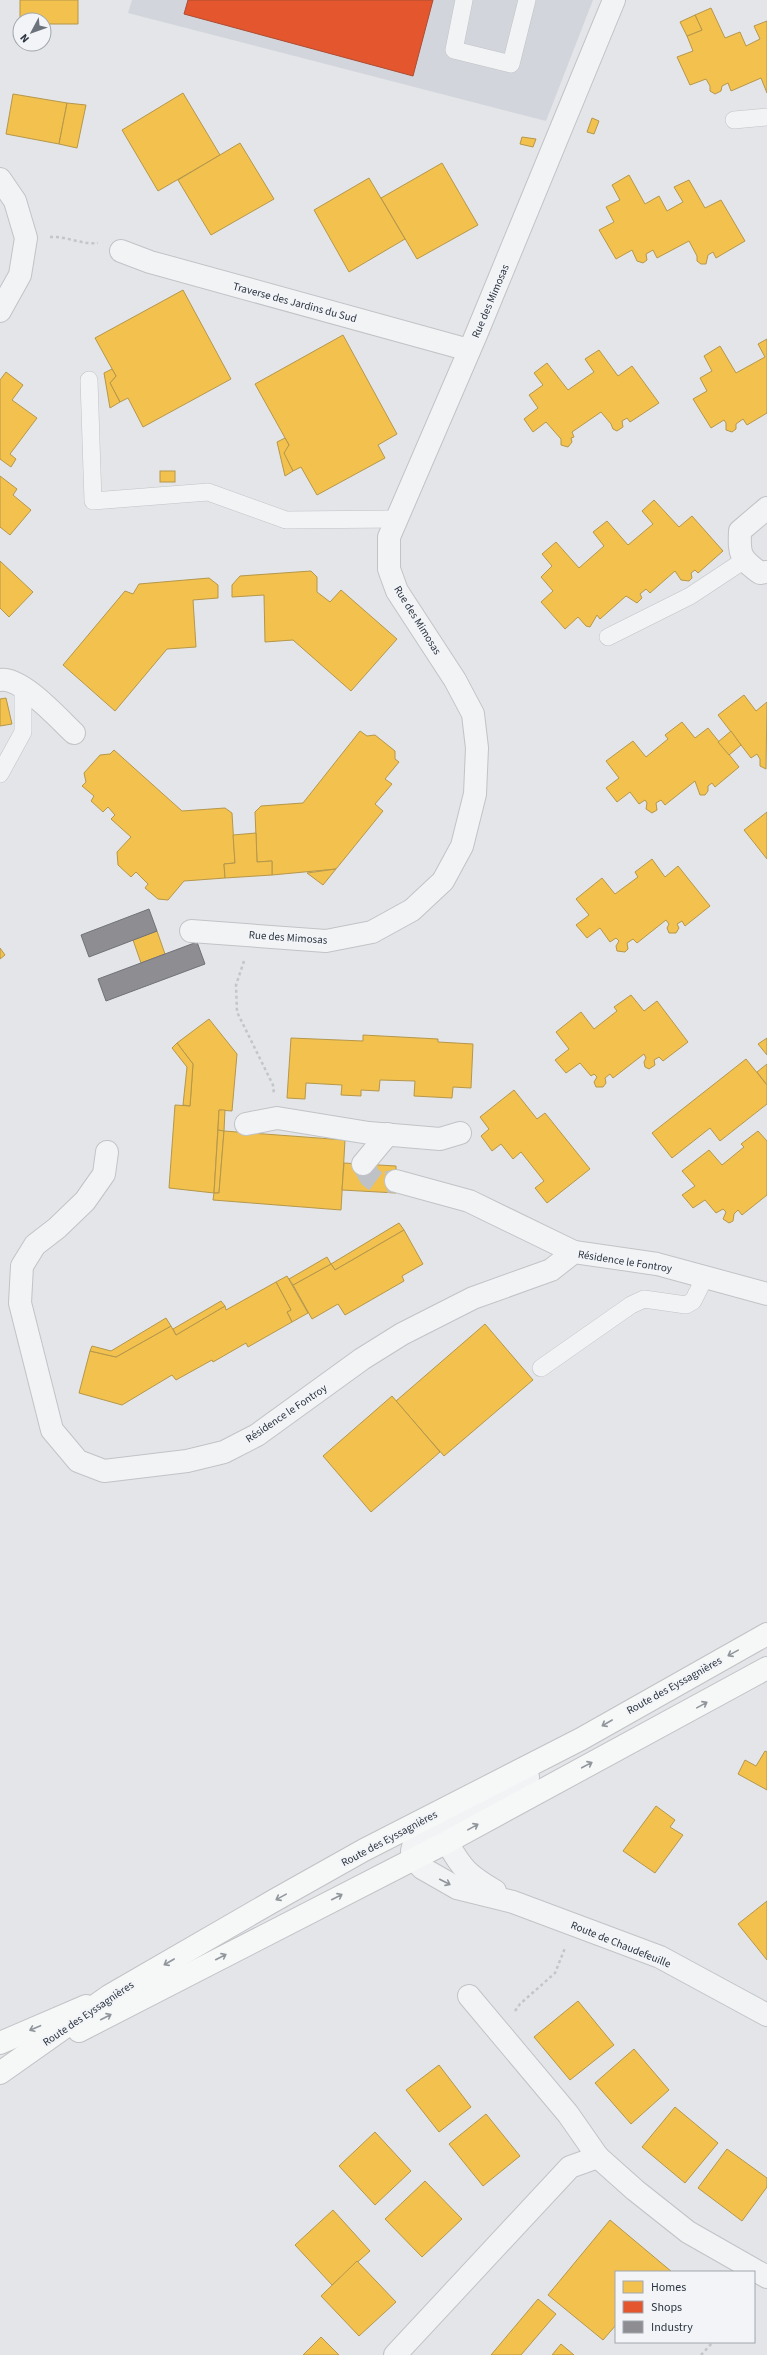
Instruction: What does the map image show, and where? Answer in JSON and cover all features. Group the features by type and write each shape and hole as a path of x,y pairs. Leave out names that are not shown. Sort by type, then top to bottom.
{"main road":[{"name":"Route des Eyssagnières","path":"0,2073 110,1996 364,1850 581,1739 767,1634"},
{"name":"Route des Eyssagnières","path":"20,2059 80,2031 447,1842 742,1683 767,1668"},
{"path":"0,2043 110,1996"}],"street":[{"name":"Rue des Mimosas","path":"191,931 326,941 372,932 412,910 443,881 462,846 475,794 477,748 473,714 455,680 397,591 389,569 389,537 469,350 614,0"},
{"path":"0,179 15,201 26,238 20,275 0,312"},
{"name":"Traverse des Jardins du Sud","path":"121,251 150,262 469,350"},
{"path":"767,508 740,531 739,549 743,561 760,573 767,572"},
{"path":"0,680 7,679 23,686 74,733"},
{"path":"246,1124 277,1118 388,1134 440,1139 460,1133"},
{"path":"363,1164 388,1134"},
{"name":"Résidence le Fontroy","path":"107,1152 104,1174 85,1201 57,1228 35,1245 22,1266 20,1303 52,1430 78,1461 104,1471 187,1461 224,1452 257,1435 362,1359 402,1334 473,1298 551,1270 574,1252 657,1264 767,1294"},
{"path":"396,1181 469,1201 574,1252"},
{"path":"742,1683 767,1660"},
{"path":"414,1858 412,1850 414,1843 547,1767 581,1739"},
{"path":"364,1850 424,1836 437,1837 447,1842"},
{"name":"Route de Chaudefeuille","path":"447,1842 462,1868 473,1878 513,1902"},
{"name":"Route de Chaudefeuille","path":"414,1858 422,1868 457,1888 513,1902 660,1957 767,2015"},
{"path":"469,1996 568,2114 598,2157 635,2190 688,2232 765,2271"},
{"path":"404,2352 570,2167 598,2157"}],"lane":[{"path":"464,0 454,50 511,64 527,0"},
{"path":"734,120 767,117"},
{"path":"89,380 93,501 208,492 286,520 398,519"},
{"path":"608,637 690,596 743,561"},
{"path":"0,774 23,732 23,686"},
{"path":"541,1368 631,1305 644,1299 686,1305 693,1301 705,1277"}],"path":[{"path":"26,238 61,236 88,244 99,243 108,238 121,251"},
{"path":"249,935 244,962 236,986 237,1012 273,1085 277,1118"},
{"path":"513,2014 520,2004 555,1973 574,1925"},
{"path":"701,2355 712,2343"}],"shaded area":[{"path":"132,0 593,0 546,121 128,13"}],"building: Homes":[{"path":"20,0 78,0 78,24 52,24 52,12 20,12"},
{"path":"711,8 725,38 740,32 746,46 760,39 754,26 767,21 767,93 761,78 731,91 728,83 722,86 721,91 715,94 710,91 710,86 706,79 690,85 677,57 693,51 687,36 702,30 695,15"},
{"path":"695,15 702,30 687,36 680,22"},
{"path":"183,93 220,155 158,191 122,130"},
{"path":"13,94 67,103 59,144 6,134"},
{"path":"67,103 86,105 77,148 59,144"},
{"path":"592,118 599,121 594,134 587,132"},
{"path":"522,137 536,139 533,147 520,144"},
{"path":"240,143 274,199 211,235 178,180"},
{"path":"442,163 478,225 417,259 381,198"},
{"path":"629,175 645,204 659,196 667,211 683,202 674,187 689,180 705,208 721,200 745,241 716,258 713,252 708,255 706,264 701,264 697,261 697,256 689,241 657,258 653,250 646,254 647,260 643,263 637,261 632,250 616,259 599,230 614,222 606,207 620,200 612,185"},
{"path":"369,178 405,239 349,272 314,210"},
{"path":"183,290 231,379 143,427 128,398 120,402 110,383 116,376 95,338"},
{"path":"343,335 397,434 378,445 385,458 317,495 301,467 293,471 284,455 284,449 289,445 255,384"},
{"path":"767,339 767,413 747,425 743,419 736,424 736,429 732,432 726,430 726,423 724,420 711,428 693,399 707,391 700,378 712,371 704,356 720,346 736,373 765,357 758,344"},
{"path":"599,350 618,376 632,366 659,403 630,422 627,418 622,421 623,427 617,431 613,429 611,424 601,412 572,432 574,437 571,438 572,442 568,447 561,445 561,439 546,422 533,432 524,419 538,408 529,395 543,385 534,373 547,363 568,390 594,372 585,359"},
{"path":"112,369 116,376 110,383 120,402 110,408 104,373"},
{"path":"6,372 23,385 12,400 37,418 10,454 16,459 11,467 0,459 0,380"},
{"path":"285,438 289,445 284,453 293,471 285,476 277,442"},
{"path":"160,471 175,471 175,482 160,482"},
{"path":"0,476 17,489 13,495 31,510 10,535 0,527"},
{"path":"654,500 679,527 692,516 723,551 698,573 695,570 691,573 692,578 689,581 681,580 675,571 650,593 646,589 640,594 642,598 637,603 626,596 600,619 597,615 590,627 586,626 578,617 565,629 541,602 553,591 541,577 552,566 542,554 556,542 579,568 604,546 593,532 607,521 628,545 653,524 642,511"},
{"path":"0,561 33,592 9,617 0,608"},
{"path":"311,571 317,577 317,592 330,602 341,590 397,639 351,691 293,640 265,642 264,595 232,597 232,585 240,576"},
{"path":"209,578 218,585 218,598 193,600 196,647 167,649 115,711 63,665 125,591 133,594 139,584"},
{"path":"744,695 756,711 767,702 766,769 760,766 760,759 757,754 751,758 718,715"},
{"path":"6,698 12,724 0,726 0,699"},
{"path":"682,722 695,738 708,728 739,767 715,787 712,783 708,786 708,791 705,795 700,795 695,781 665,805 661,800 656,803 657,810 652,813 646,809 647,803 645,800 639,804 630,792 617,802 606,788 619,778 606,761 633,741 646,757 668,739 665,735"},
{"path":"360,731 367,736 375,735 395,751 395,759 399,762 385,779 392,784 375,804 383,811 336,869 272,875 272,861 257,862 255,812 261,806 303,803"},
{"path":"731,731 741,745 729,755 718,742"},
{"path":"114,750 182,811 225,808 232,813 235,863 224,864 225,878 184,881 168,900 158,899 145,888 148,884 136,872 131,877 118,865 117,852 131,837 111,819 115,815 108,807 103,812 91,801 94,796 82,786 86,782 84,773 100,755 110,754"},
{"path":"767,812 767,859 744,830"},
{"path":"256,833 257,862 272,861 272,875 225,878 224,864 235,863 233,835"},
{"path":"652,859 665,877 678,866 710,906 685,926 682,921 677,924 679,928 676,933 669,933 667,928 669,924 666,920 637,943 633,939 627,943 628,949 625,952 617,951 616,946 619,941 616,938 610,942 600,928 587,938 576,925 589,915 576,899 602,878 615,894 638,877 635,872"},
{"path":"336,869 323,885 307,873"},
{"path":"157,931 165,954 141,963 133,940"},
{"path":"0,948 5,955 0,959"},
{"path":"631,995 644,1011 657,1001 688,1042 663,1061 659,1057 654,1060 655,1065 649,1069 645,1067 644,1062 646,1058 644,1054 613,1078 610,1074 605,1078 606,1083 603,1087 596,1087 594,1082 597,1077 594,1074 591,1076 580,1063 566,1073 555,1060 569,1049 556,1032 581,1012 594,1029 617,1011 614,1007"},
{"path":"209,1019 237,1054 232,1111 219,1110 214,1193 169,1188 175,1105 190,1106 193,1064 177,1043"},
{"path":"363,1035 438,1039 438,1042 473,1044 471,1088 453,1087 452,1098 414,1096 415,1081 380,1080 379,1091 361,1090 361,1096 341,1095 342,1085 306,1083 305,1099 287,1098 291,1038 363,1041"},
{"path":"767,1038 767,1055 758,1044"},
{"path":"177,1043 193,1064 190,1106 183,1105 187,1067 172,1048"},
{"path":"746,1059 767,1085 767,1104 720,1141 710,1128 672,1158 652,1133"},
{"path":"767,1064 767,1085 757,1072"},
{"path":"514,1090 537,1119 545,1113 590,1169 547,1203 535,1188 544,1181 521,1152 513,1159 501,1144 492,1151 481,1136 489,1129 480,1117"},
{"path":"219,1110 225,1110 224,1131 218,1130"},
{"path":"218,1130 224,1131 219,1193 214,1193"},
{"path":"224,1131 345,1140 341,1210 213,1200 214,1193 219,1193"},
{"path":"758,1131 767,1141 767,1195 742,1215 738,1210 734,1214 733,1221 729,1223 723,1219 726,1212 723,1209 716,1213 705,1200 693,1208 682,1195 695,1186 682,1171 709,1150 722,1165 744,1147 741,1144"},
{"path":"344,1163 396,1166 396,1193 342,1190"},
{"path":"399,1223 404,1230 335,1270 331,1264"},
{"path":"404,1230 423,1264 402,1276 404,1281 345,1315 338,1304 312,1319 293,1285 331,1264 335,1270"},
{"path":"327,1257 331,1264 293,1285 289,1279"},
{"path":"287,1276 308,1313 292,1322 287,1312 291,1310 276,1282"},
{"path":"276,1282 291,1310 287,1312 292,1322 248,1347 246,1343 213,1362 212,1360 176,1380 172,1375 122,1405 79,1393 90,1351 116,1357 171,1326 176,1335 225,1306 226,1310"},
{"path":"221,1301 225,1306 176,1335 173,1329"},
{"path":"166,1318 171,1326 116,1357 90,1351 92,1346 111,1351"},
{"path":"485,1324 533,1380 444,1456 396,1401"},
{"path":"392,1396 440,1452 371,1512 323,1456"},
{"path":"765,1751 767,1752 767,1790 738,1774 745,1760 756,1766"},
{"path":"656,1806 675,1820 670,1827 683,1835 655,1873 623,1851"},
{"path":"767,1901 767,1960 738,1924"},
{"path":"578,2001 614,2045 570,2080 534,2037"},
{"path":"634,2049 669,2090 631,2124 595,2083"},
{"path":"439,2065 471,2107 439,2132 406,2090"},
{"path":"675,2107 718,2143 685,2183 642,2147"},
{"path":"486,2114 520,2156 483,2186 449,2144"},
{"path":"375,2132 411,2171 375,2205 339,2166"},
{"path":"727,2149 767,2178 767,2187 742,2221 698,2188"},
{"path":"425,2181 462,2219 422,2257 385,2219"},
{"path":"333,2210 370,2251 332,2285 295,2245"},
{"path":"610,2220 671,2271 615,2271 615,2326 603,2340 548,2295"},
{"path":"357,2261 396,2302 359,2336 321,2296"},
{"path":"538,2299 556,2314 521,2355 491,2355"},
{"path":"321,2337 339,2355 303,2355"},
{"path":"561,2344 574,2355 552,2355"}],"building: Shops":[{"path":"188,0 433,0 413,76 184,14"}],"building: Industry":[{"path":"149,909 157,931 89,957 81,935"},
{"path":"197,942 205,964 106,1001 98,979"}],"tunnel":[{"path":"363,1164 370,1177 378,1183 396,1181"}]}
